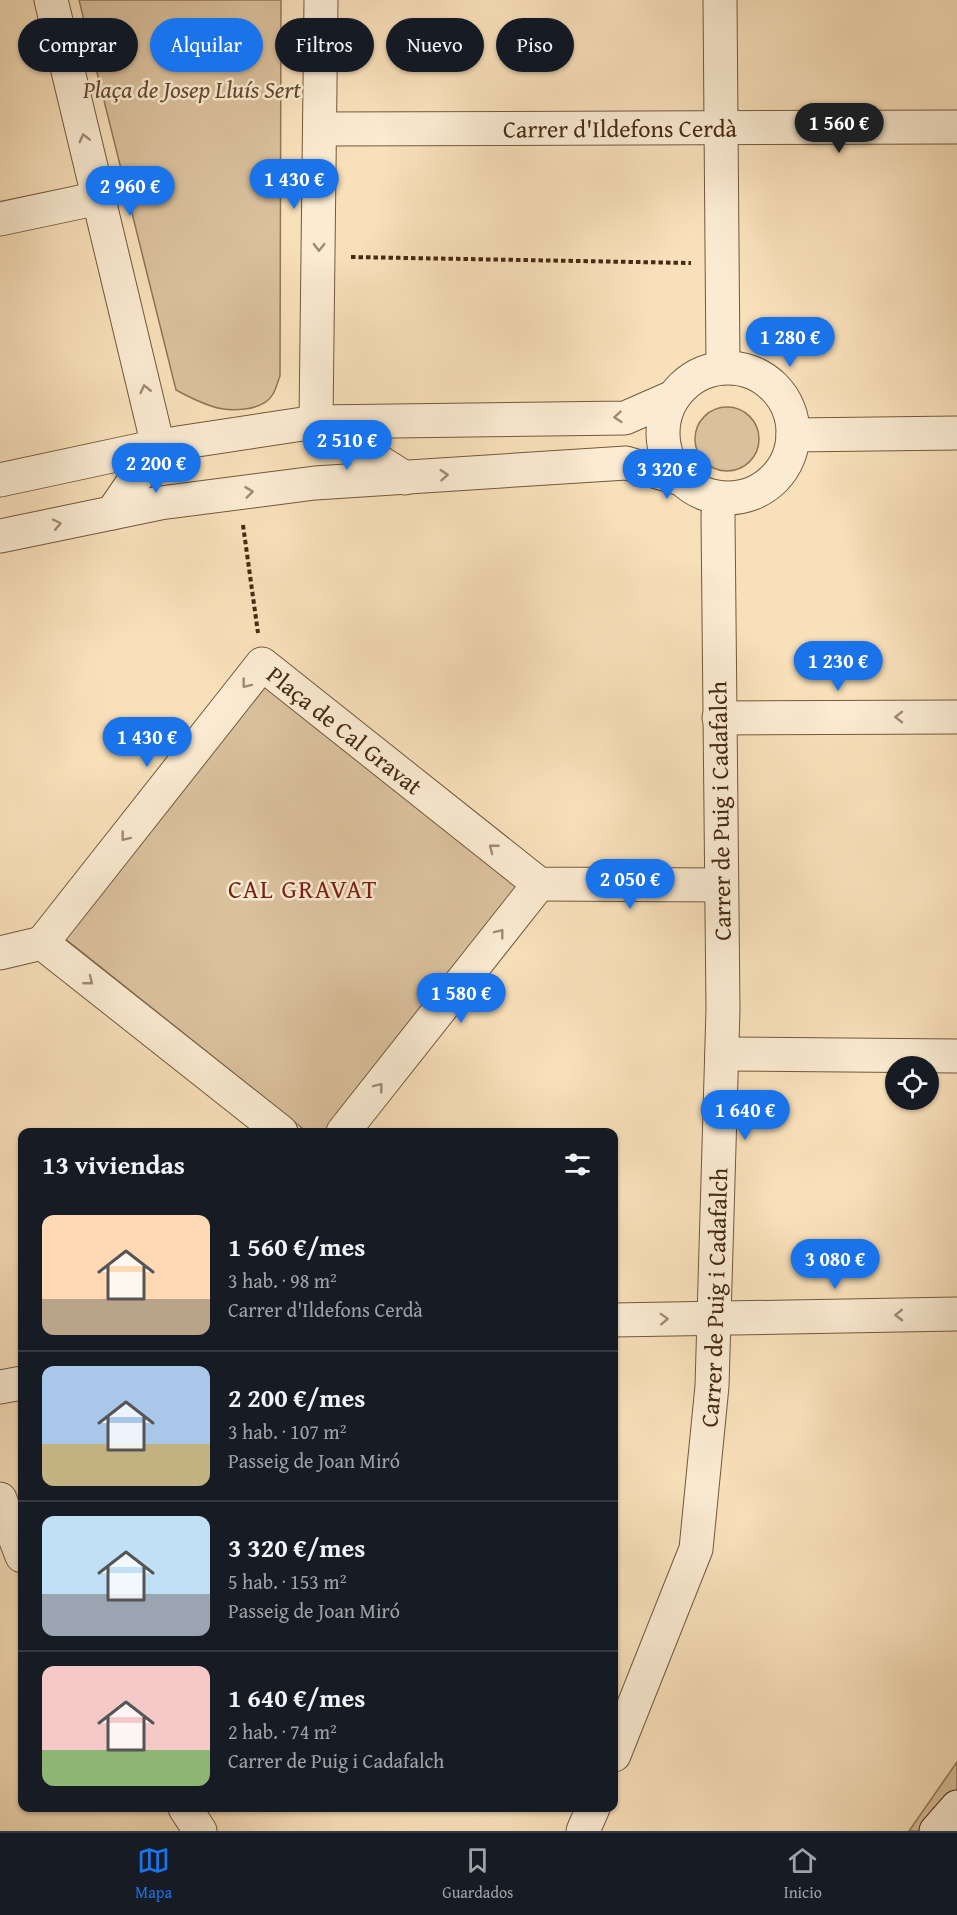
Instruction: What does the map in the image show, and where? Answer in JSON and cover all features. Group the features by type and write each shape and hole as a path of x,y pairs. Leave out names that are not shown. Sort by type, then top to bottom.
{"street":[{"path":"51,0 158,446 112,513"},
{"path":"316,422 321,0"},
{"path":"720,0 723,367"},
{"name":"Carrer d'Ildefons Cerdà","path":"320,129 957,127"},
{"path":"0,219 99,198"},
{"path":"723,367 745,369 765,379 780,394 790,413 793,435 789,454 781,471 768,484 753,493 737,498 720,498 692,488 668,461 663,439 664,418 673,397 687,382 704,371 723,367"},
{"path":"0,480 158,446 316,422 625,417 673,397"},
{"path":"567,467 591,452 592,432 569,418"},
{"path":"316,422 405,478"},
{"path":"793,435 957,433"},
{"path":"0,536 160,503 315,483 626,463 681,478"},
{"name":"Carrer de Puig i Cadafalch","path":"618,1745 696,1549 712,1386 722,1054 718,517 720,498"},
{"name":"Plaça de Cal Gravat","path":"42,943 262,664 539,884"},
{"path":"719,718 957,717"},
{"path":"346,1128 539,884 721,885"},
{"path":"0,953 42,943 276,1128"},
{"path":"722,1054 957,1056"},
{"path":"618,1320 957,1314"},
{"path":"0,1387 18,1384"},
{"path":"0,1499 18,1546"},
{"path":"936,1831 957,1807"},
{"path":"188,1812 200,1831"},
{"path":"583,1831 591,1812"}],"path":[{"path":"319,257 722,263"},
{"path":"239,493 262,664"}],"green space":[{"name":"Plaça de Josep Lluís Sert","path":"79,0 281,0 281,18 275,18 275,72 281,72 280,376 273,394 261,404 235,410 218,408 176,390 97,72 138,72 138,18 83,18"},
{"path":"727,407 745,413 753,421 759,439 753,457 745,465 727,471 709,465 701,457 695,439 701,421 709,413"},
{"path":"266,682 521,886 328,1128 302,1128 63,937"},
{"path":"957,1762 957,1831 909,1831"}],"district":[{"name":"CAL GRAVAT","path":"303,888"}]}
